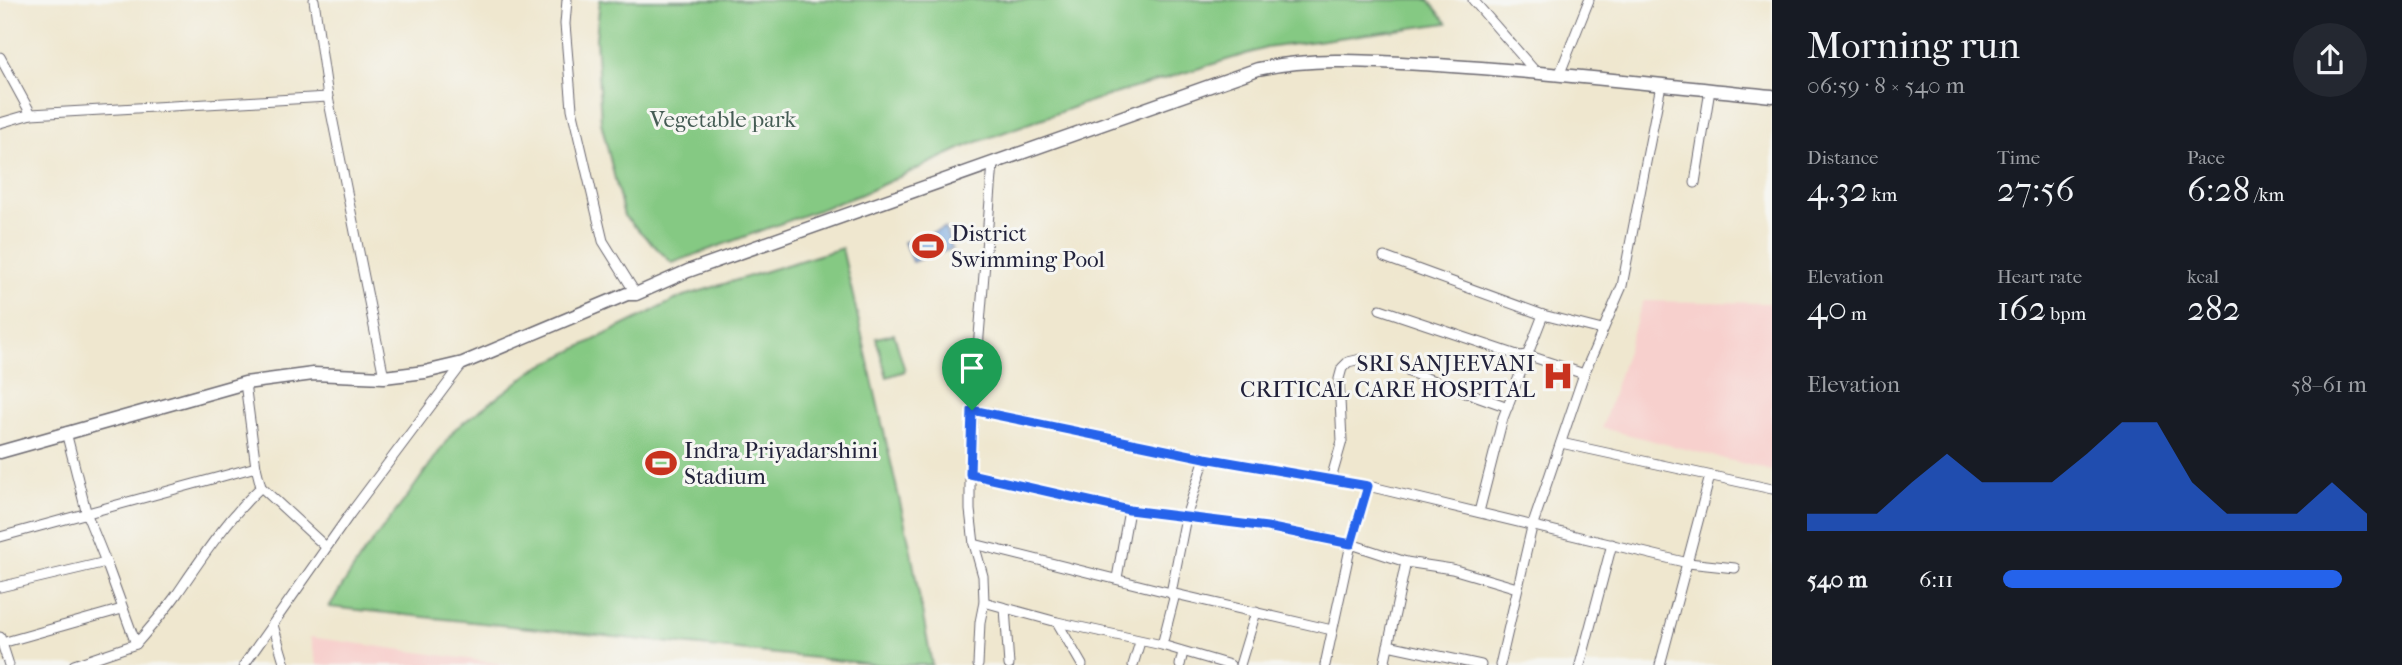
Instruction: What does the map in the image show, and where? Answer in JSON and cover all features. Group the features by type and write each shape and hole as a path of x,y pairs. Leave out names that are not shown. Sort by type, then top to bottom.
{"main road":[{"path":"0,452 245,383 313,374 384,377 425,372 463,363 627,293 636,294 688,271 1258,69 1293,62 1334,60 1560,73 1772,96"}],"street":[{"path":"314,0 328,97 384,377"},
{"path":"567,0 565,24 572,109 604,241 636,294"},
{"path":"1473,0 1535,71"},
{"path":"1560,73 1589,0"},
{"path":"0,57 31,114"},
{"path":"1500,665 1532,527 1584,374 1622,286 1661,85"},
{"path":"1695,183 1710,90"},
{"path":"0,123 31,114 328,97"},
{"path":"978,665 984,602 983,576 974,544 970,474 972,410 993,163"},
{"path":"1384,257 1543,315 1602,330"},
{"path":"1380,309 1520,356 1527,355 1584,374"},
{"path":"1479,512 1503,418 1543,315"},
{"path":"1331,480 1342,442 1339,379 1342,368 1348,362 1362,359"},
{"path":"244,665 326,547 463,363"},
{"path":"1409,372 1508,407"},
{"path":"245,383 261,487 326,547"},
{"path":"972,410 1205,458 1368,486 1688,563 1735,568"},
{"path":"66,432 87,515 136,645"},
{"path":"1561,443 1772,489"},
{"path":"1162,645 1174,598 1171,593 1186,517 1205,458"},
{"path":"0,537 256,467"},
{"path":"970,474 1129,510 1267,527 1351,544 1406,562 1452,569 1517,588"},
{"path":"1660,665 1710,476"},
{"path":"1325,665 1351,544 1368,486"},
{"path":"74,665 136,645 243,504 261,487"},
{"path":"1117,578 1129,510"},
{"path":"974,544 1332,630"},
{"path":"1580,665 1612,544"},
{"path":"0,587 106,562"},
{"path":"1384,665 1406,562"},
{"path":"984,602 1057,622 1162,645 1230,665"},
{"path":"1005,608 1009,665"},
{"path":"9,665 1,640 122,609"},
{"path":"1240,665 1256,612"},
{"path":"1057,622 1082,665"},
{"path":"273,625 285,665"},
{"path":"1133,665 1140,642"},
{"path":"1388,645 1481,665"},
{"path":"1180,665 1183,652"}],"shaded area":[{"path":"1643,301 1772,303 1772,471 1602,428"},
{"path":"310,637 511,665 317,665"}],"green space":[{"name":"Vegetable park","path":"600,0 1429,0 1447,23 1266,48 1085,103 969,145 862,194 672,263 624,216 601,122 596,38"},
{"name":"Indra Priyadarshini Stadium","path":"842,248 910,546 932,665 881,665 329,607 363,554 455,429 535,369 681,297"},
{"path":"894,334 905,371 887,377 876,338"}],"water":[{"name":"District Swimming Pool","path":"945,228 952,249 912,262 904,242"}],"place":[{"name":"District Swimming Pool","path":"928,246"},
{"name":"SRI SANJEEVANI CRITICAL CARE HOSPITAL","path":"1558,376"},
{"name":"Indra Priyadarshini Stadium","path":"661,463"}],"route":[{"path":"972,410 1205,458 1368,486 1351,544 1267,527 1129,510 970,474 972,410"}]}
